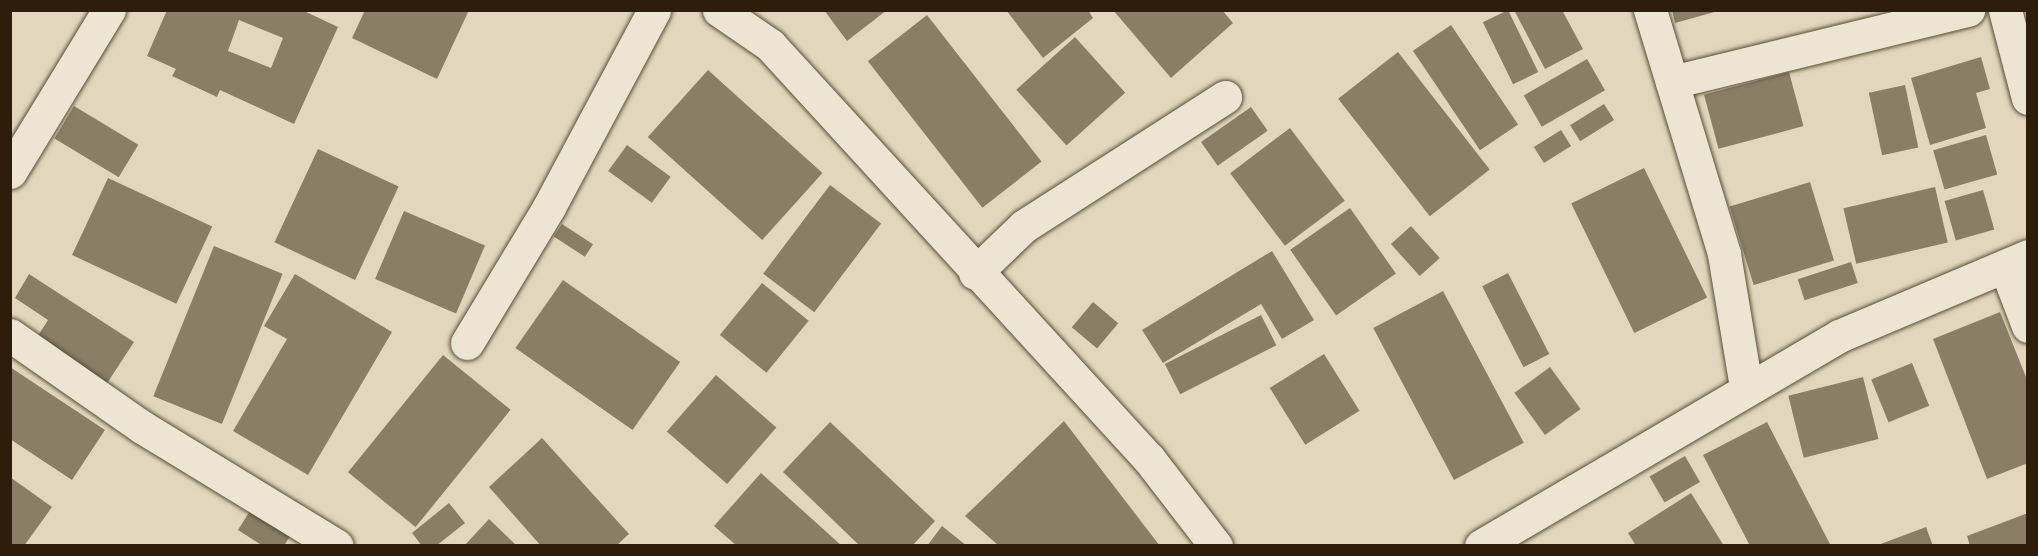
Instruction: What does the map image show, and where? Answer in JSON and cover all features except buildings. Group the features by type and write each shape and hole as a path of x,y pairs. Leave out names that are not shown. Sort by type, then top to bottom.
{"street":[{"path":"10,172 109,10"},
{"path":"467,343 549,207 654,10"},
{"path":"719,10 770,45 975,273 1149,459 1216,546"},
{"path":"1650,10 1724,254 1746,387"},
{"path":"1672,82 1968,10"},
{"path":"2005,10 2028,98"},
{"path":"975,273 1024,226 1225,97"},
{"path":"1481,546 1746,387 1839,336 2017,262 2028,326"},
{"path":"10,335 142,427 337,546"}]}
